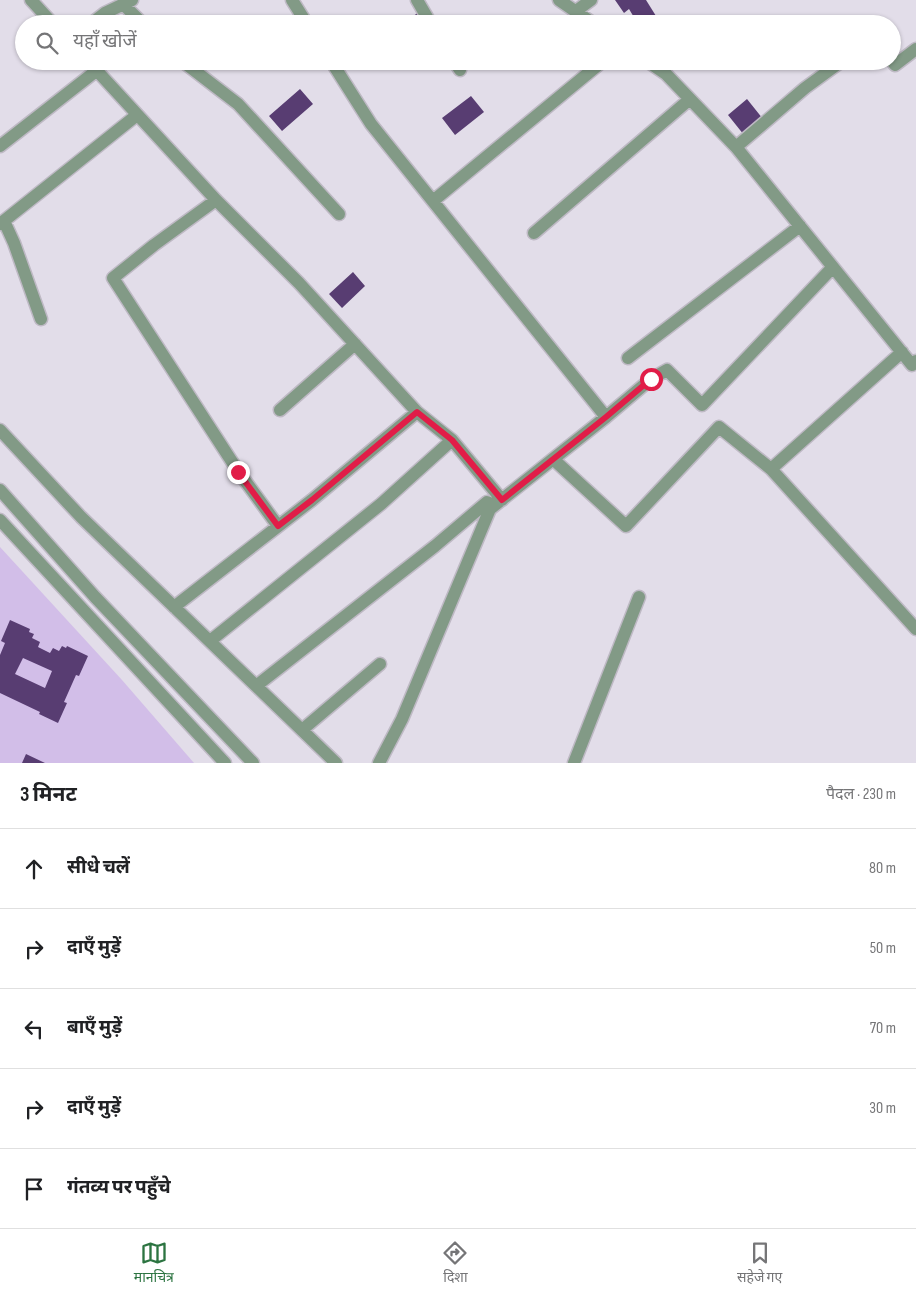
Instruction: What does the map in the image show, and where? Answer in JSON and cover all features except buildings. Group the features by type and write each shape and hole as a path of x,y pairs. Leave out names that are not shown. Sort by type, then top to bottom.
{"street":[{"path":"31,0 45,15"},
{"path":"292,0 301,15"},
{"path":"417,0 426,15"},
{"path":"559,0 582,15"},
{"path":"576,11 591,0"},
{"path":"102,15 127,2 136,15"},
{"path":"901,60 916,49"},
{"path":"0,146 87,70"},
{"path":"96,70 216,200 300,283 417,412 452,440 499,502"},
{"path":"194,70 238,104 339,214"},
{"path":"337,70 371,124 606,417"},
{"path":"433,201 592,70"},
{"path":"660,70 736,147 912,365 916,361"},
{"path":"736,147 805,88 830,70"},
{"path":"534,234 690,99"},
{"path":"41,319 14,243 2,223 137,115"},
{"path":"216,200 113,278 238,472 278,526"},
{"path":"628,358 800,226"},
{"path":"379,763 402,720 490,509 651,379 667,370 702,405 833,267"},
{"path":"280,410 355,344"},
{"path":"771,469 902,352"},
{"path":"174,607 312,500 417,412"},
{"path":"553,459 626,526 720,427 771,469 916,629"},
{"path":"0,430 81,517 336,763"},
{"path":"210,641 381,504 452,440"},
{"path":"0,490 95,597 253,763"},
{"path":"256,686 435,546 487,502 499,502"},
{"path":"0,520 225,763"},
{"path":"574,763 639,598"},
{"path":"302,730 380,664"}],"shaded area":[{"path":"0,547 122,680 194,763 0,763"}],"route":[{"path":"238,472 278,526 417,412 452,440 502,500 651,379"}]}
